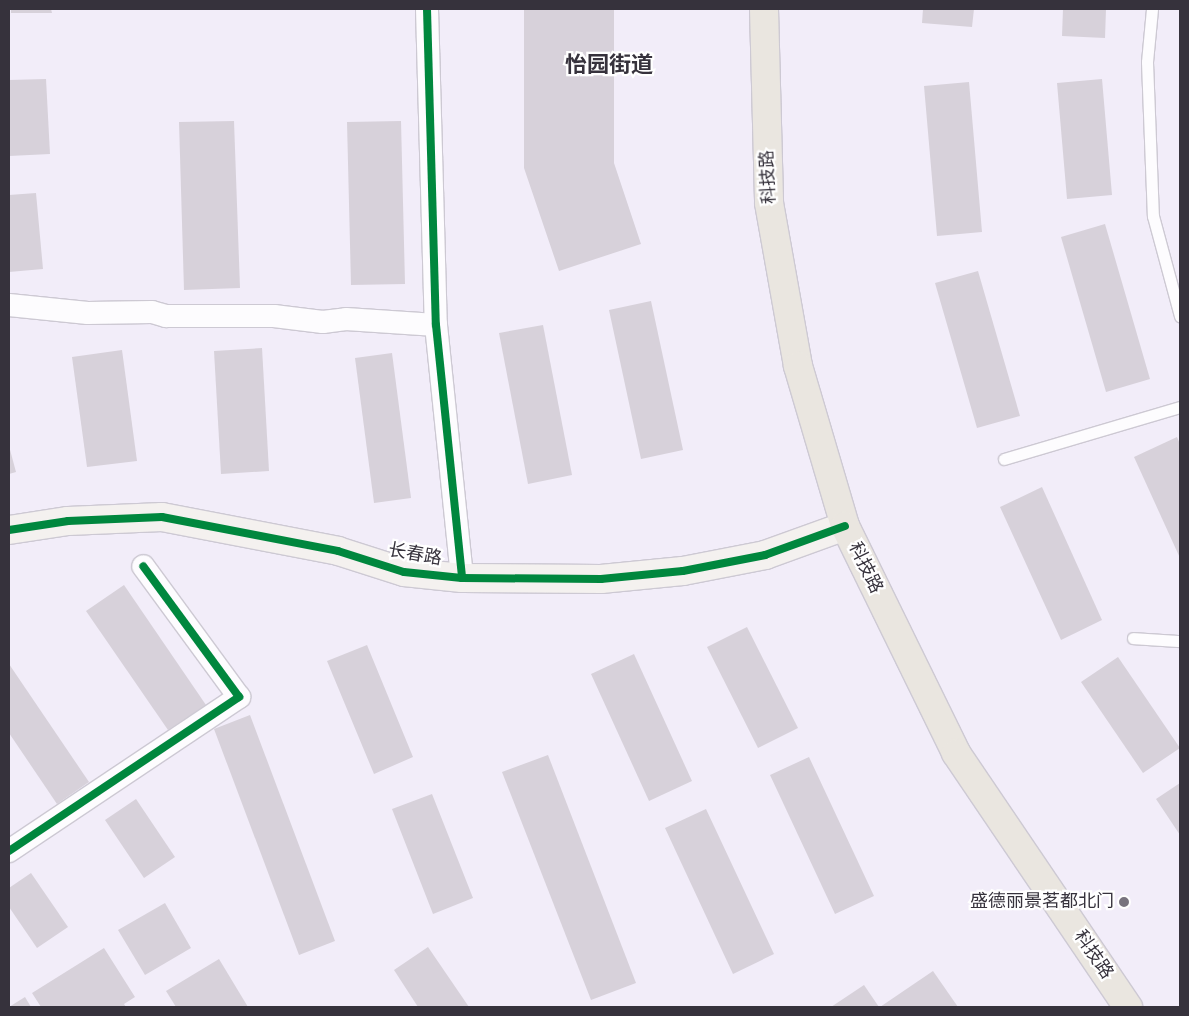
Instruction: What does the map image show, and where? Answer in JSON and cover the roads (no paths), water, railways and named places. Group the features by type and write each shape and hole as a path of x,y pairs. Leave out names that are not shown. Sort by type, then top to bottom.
{"main road":[{"name":"科技路","path":"764,9 770,203 798,366 845,526 956,753 1128,1007"}],"street":[{"path":"427,9 436,325 462,578"},
{"path":"9,306 88,313 152,312 166,316 274,316 323,322 346,319 436,325"},
{"name":"长春路","path":"9,530 68,521 162,518 338,551 404,572 462,578 601,579 683,571 765,555 845,526"},
{"path":"9,851 239,697 143,566"}],"lane":[{"path":"1152,9 1147,62 1153,216 1180,316"},
{"path":"1004,460 1180,407"},
{"path":"1133,638 1180,641"}],"place":[{"name":"盛德丽景茗都北门","path":"1124,902"}],"district":[{"name":"怡园街道","path":"609,66"}]}
